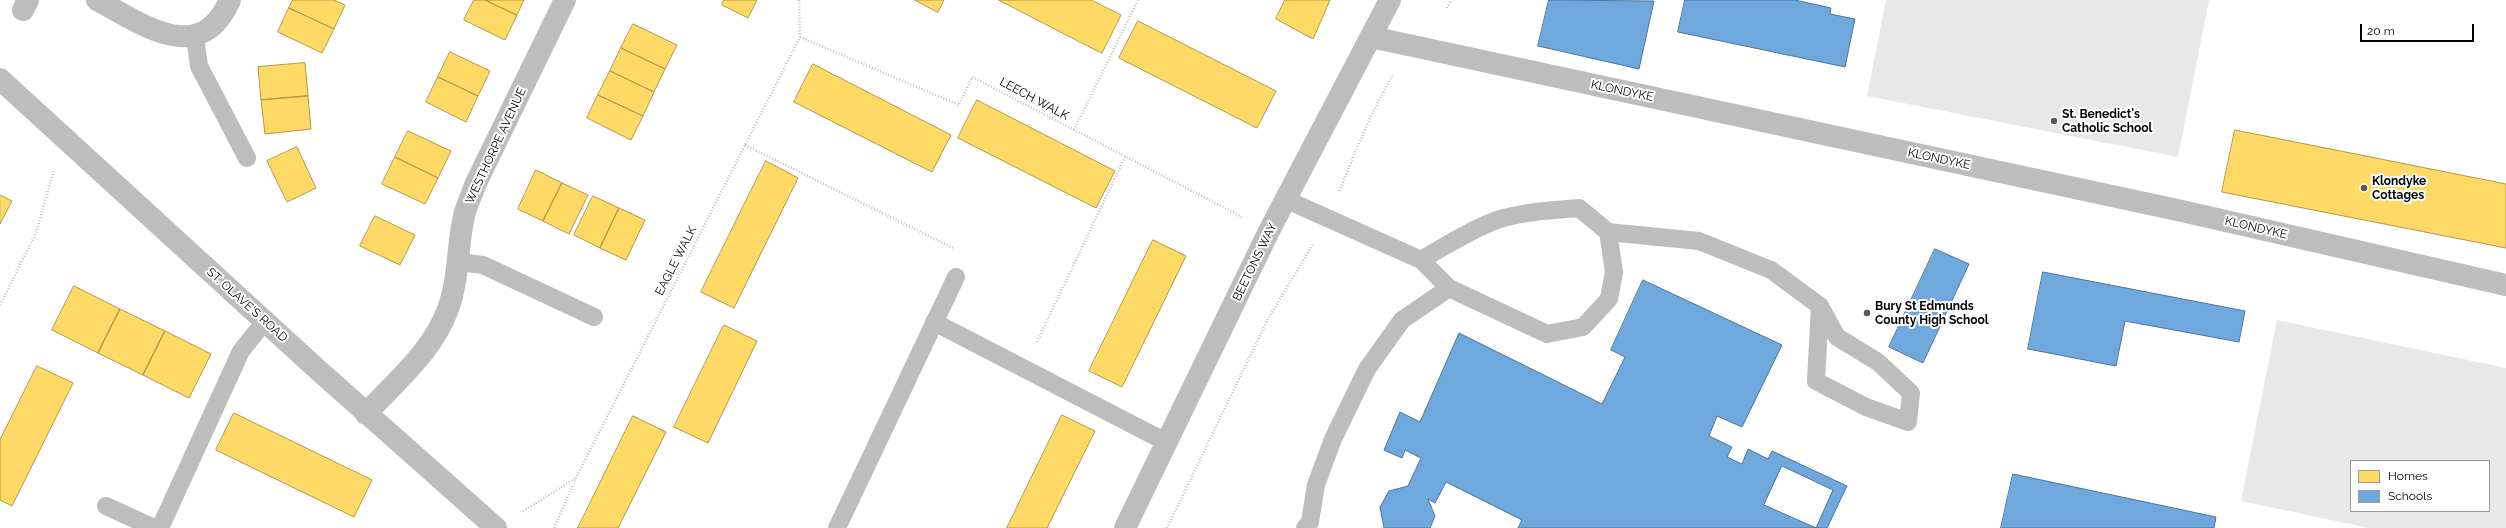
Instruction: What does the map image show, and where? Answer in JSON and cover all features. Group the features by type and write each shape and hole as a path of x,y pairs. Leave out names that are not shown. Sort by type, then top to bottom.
{"street":[{"path":"96,0 165,35 195,37 222,17 230,0"},
{"name":"WESTHORPE AVENUE","path":"366,414 424,353 436,334 448,308 459,262 464,216 476,185 565,0"},
{"name":"BEETONS WAY","path":"1125,528 1269,232 1390,0"},
{"name":"KLONDYKE","path":"1371,37 2182,211 2506,285"},
{"name":"ST. OLAVE'S ROAD","path":"0,79 69,144 366,414 496,528"}],"lane":[{"path":"195,37 199,66 247,158"},
{"path":"1287,200 1421,260 1449,288 1547,334 1583,327 1609,299 1614,272 1608,232"},
{"path":"1421,260 1466,234 1498,220 1547,211 1579,208 1608,232 1699,241 1771,270 1820,306 1837,337 1878,362 1911,393 1908,422 1866,407 1816,381 1820,306"},
{"path":"459,262 484,264 594,317"},
{"path":"837,528 956,277"},
{"path":"1305,528 1310,522 1316,485 1333,439 1368,369 1402,320 1449,288"},
{"path":"160,528 241,351 265,321"},
{"path":"934,322 1168,442"},
{"path":"106,506 154,528"}],"path":[{"name":"EAGLE WALK","path":"554,528 576,478 800,37 799,0"},
{"path":"1074,130 1138,0"},
{"path":"1447,8 1451,0"},
{"name":"LEECH WALK","path":"800,37 959,105 972,77 1269,232"},
{"path":"1167,528 1268,319 1308,255 1327,218 1370,118 1394,72"},
{"path":"0,305 36,233 52,173 69,144"},
{"path":"745,145 965,254 956,277"},
{"path":"1025,368 1125,157"},
{"path":"522,511 576,478"}],"shaded area":[{"path":"1886,0 2209,0 2178,157 1867,96"},
{"path":"2277,320 2506,368 2506,528 2369,528 2241,501"}],"building: Homes":[{"path":"293,0 334,0 345,5 334,29 289,8"},
{"path":"474,0 485,0 517,15 505,40 464,20"},
{"path":"485,0 524,0 517,15"},
{"path":"724,0 757,0 748,18 722,5"},
{"path":"915,0 944,0 938,12"},
{"path":"999,0 1091,0 1121,15 1102,53"},
{"path":"1285,0 1330,0 1313,39 1276,19"},
{"path":"289,8 334,29 322,53 278,32"},
{"path":"1138,21 1276,91 1257,128 1119,58"},
{"path":"633,24 677,45 665,69 621,48"},
{"path":"621,48 665,69 654,92 610,71"},
{"path":"450,52 490,71 478,96 438,77"},
{"path":"305,63 308,96 261,100 258,67"},
{"path":"813,64 951,135 932,172 794,102"},
{"path":"610,71 654,92 643,116 598,95"},
{"path":"438,77 478,96 466,122 426,102"},
{"path":"598,95 643,116 631,140 587,118"},
{"path":"308,96 311,129 265,134 261,100"},
{"path":"977,100 1115,171 1096,208 958,138"},
{"name":"Klondyke Cottages","path":"2235,130 2506,184 2506,248 2222,192"},
{"path":"408,131 451,151 438,178 395,157"},
{"path":"297,147 316,188 287,202 267,161"},
{"path":"395,157 438,178 425,204 382,184"},
{"path":"766,161 798,178 734,308 701,292"},
{"path":"536,170 562,183 543,221 518,209"},
{"path":"562,183 588,195 569,234 543,221"},
{"path":"0,195 12,201 0,224"},
{"path":"593,196 619,208 600,248 574,235"},
{"path":"619,208 645,220 626,260 600,248"},
{"path":"375,216 415,235 400,265 360,246"},
{"path":"1153,240 1186,256 1122,387 1089,371"},
{"path":"74,286 120,309 98,353 52,330"},
{"path":"120,309 165,331 143,375 98,353"},
{"path":"724,325 757,341 708,443 674,427"},
{"path":"165,331 211,354 189,398 143,375"},
{"path":"37,366 73,383 12,506 0,500 0,440"},
{"path":"234,413 372,480 354,517 216,450"},
{"path":"1062,415 1095,431 1047,528 1007,528"},
{"path":"633,416 666,432 618,528 578,528"}],"building: Schools":[{"path":"1549,0 1654,1 1639,69 1538,46"},
{"path":"1685,0 1795,0 1831,8 1830,14 1855,19 1845,67 1678,32"},
{"path":"1935,249 1969,264 1923,363 1889,347"},
{"path":"2043,272 2245,311 2239,342 2125,321 2116,366 2028,349"},
{"path":"1643,280 1782,345 1742,427 1717,416 1709,436 1732,447 1727,457 1742,464 1748,449 1768,459 1772,451 1847,486 1827,528 1518,528 1522,520 1446,482 1435,503 1428,499 1435,516 1430,528 1384,528 1380,507 1389,491 1408,486 1421,458 1405,450 1402,458 1384,450 1400,412 1420,422 1459,333 1602,404 1625,357 1611,350"},
{"path":"1782,466 1833,490 1816,528 1764,505"},
{"path":"2013,474 2216,517 2214,528 2001,528"}],"place":[{"name":"St. Benedict's Catholic School","path":"2054,121"},
{"name":"Klondyke Cottages","path":"2364,188"},
{"name":"Bury St Edmunds County High School","path":"1867,313"}]}
